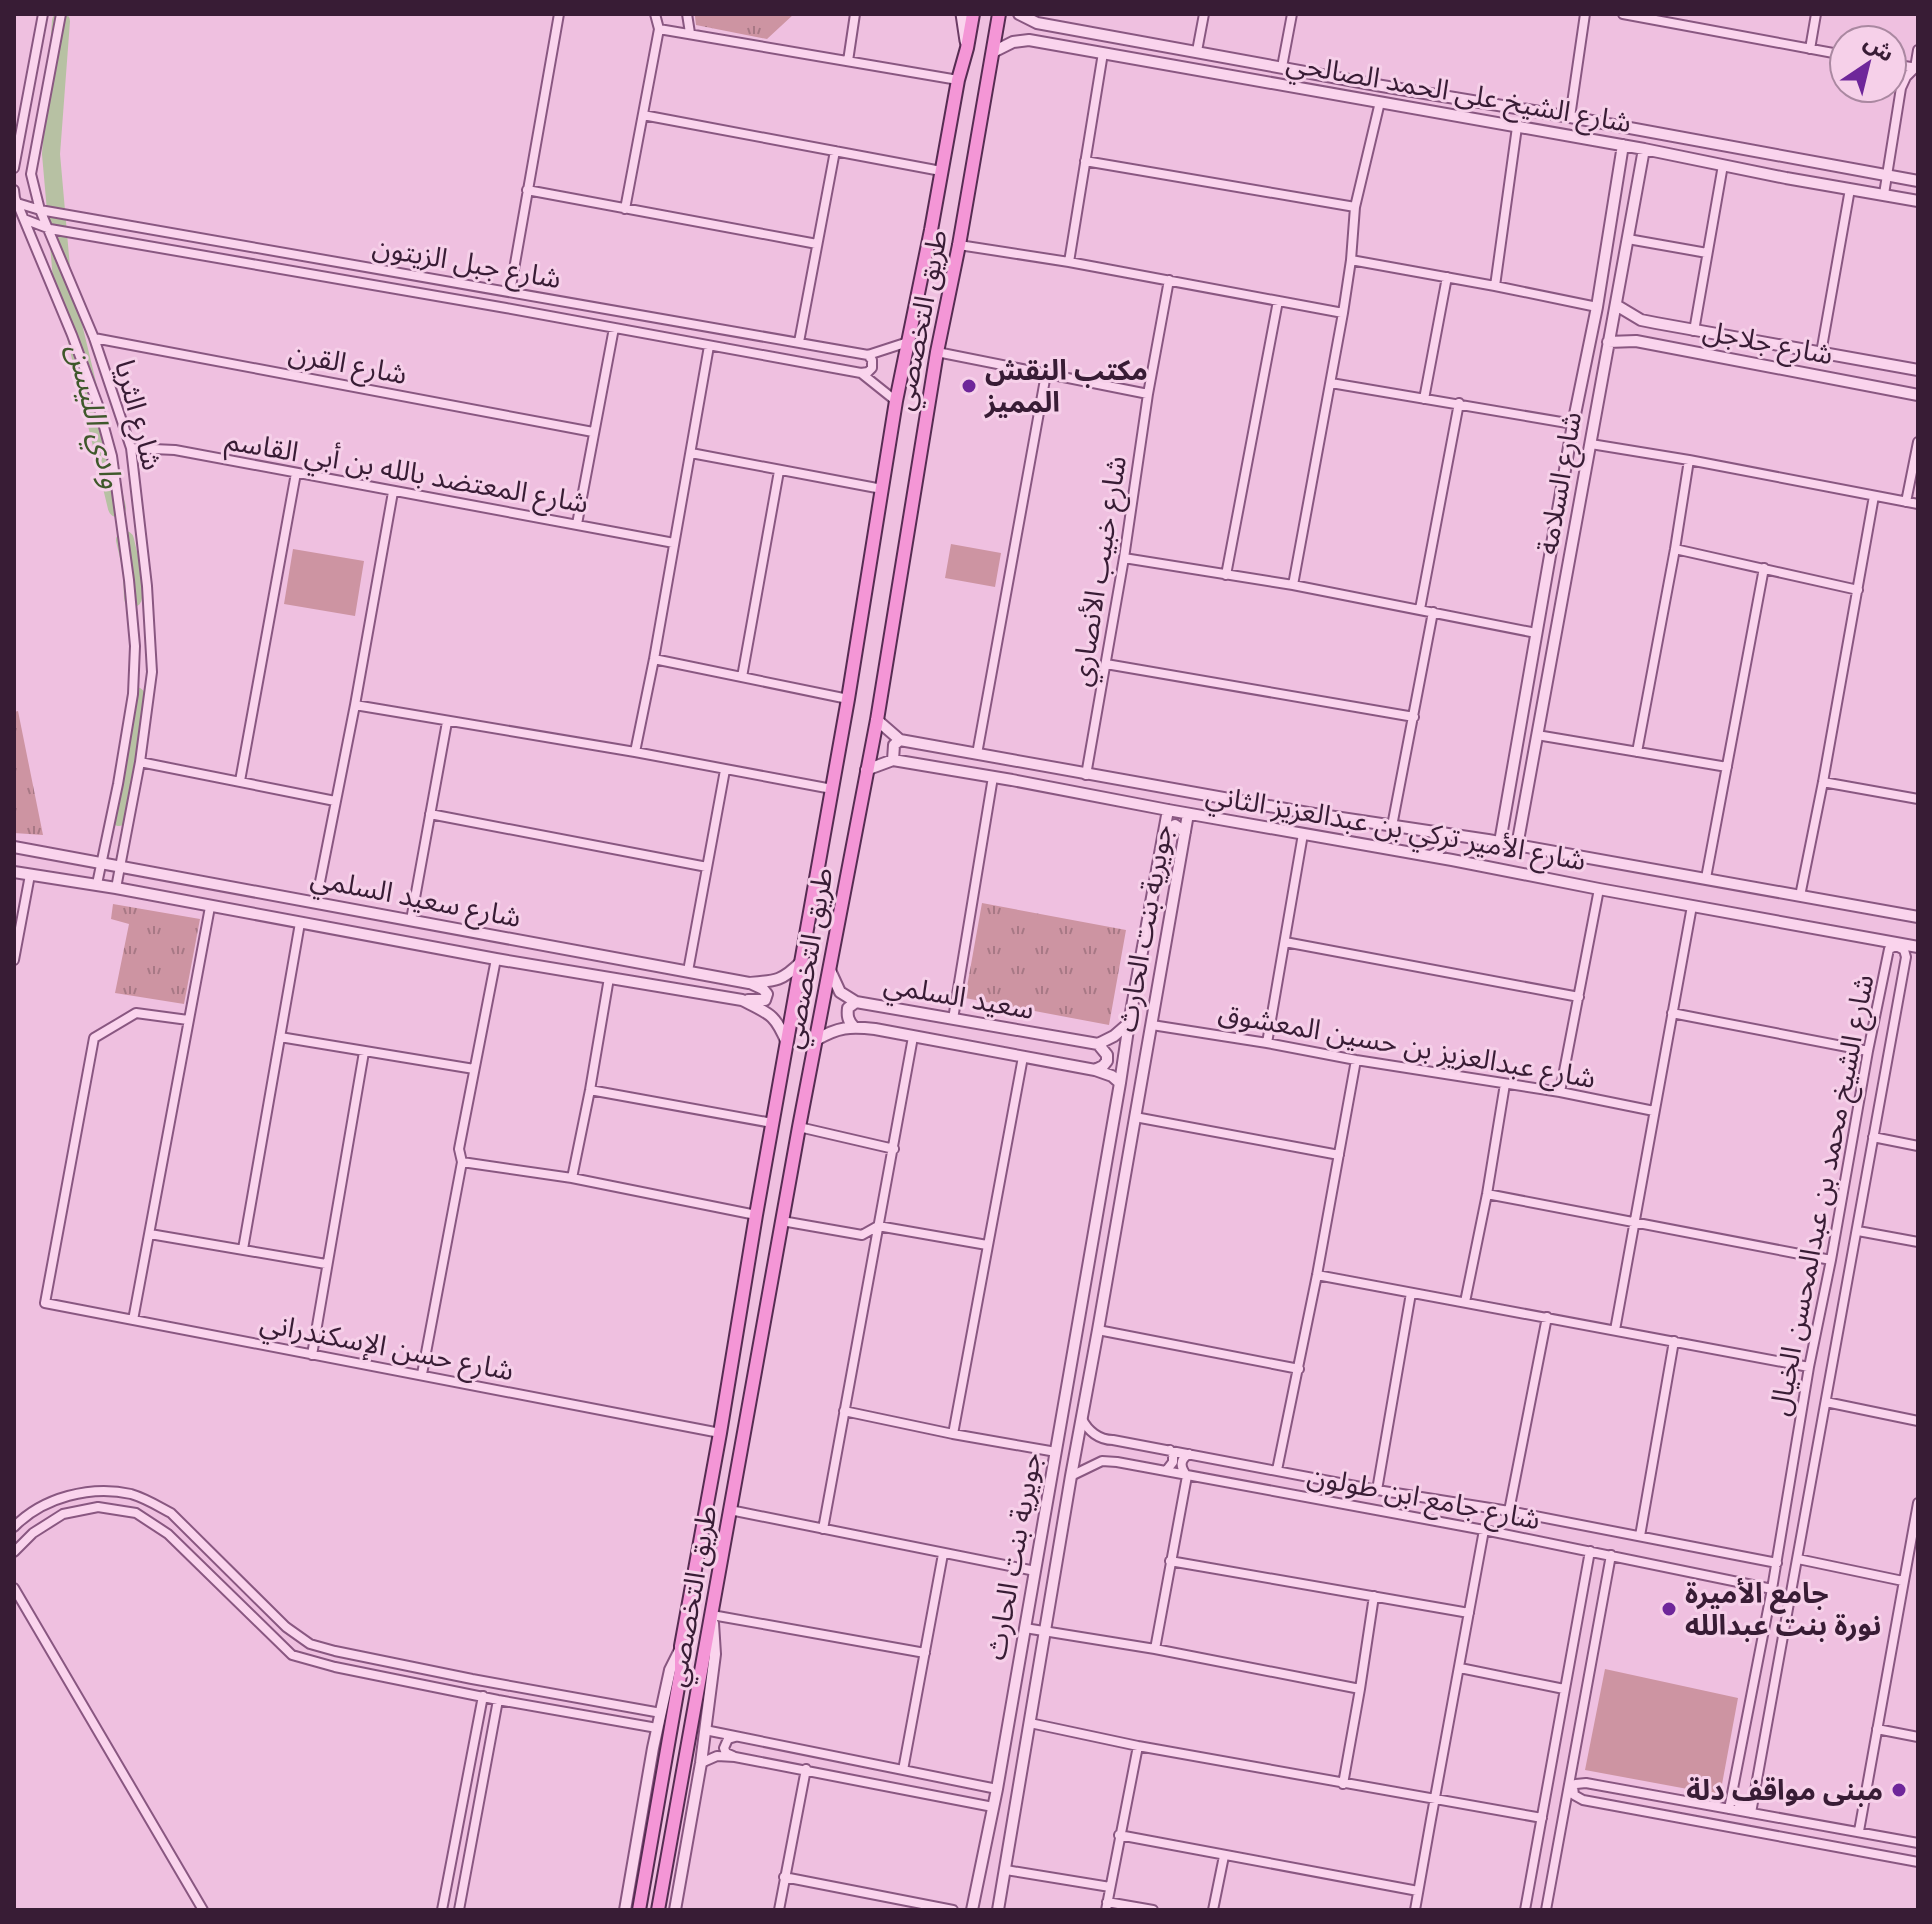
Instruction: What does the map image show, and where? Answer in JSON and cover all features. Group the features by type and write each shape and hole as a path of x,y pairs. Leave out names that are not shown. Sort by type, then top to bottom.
{"main road":[{"path":"962,14 967,48"},
{"name":"طريق التخصصي","path":"639,1910 681,1670 681,1646 803,961 896,401 973,14"},
{"name":"طريق التخصصي","path":"658,1910 799,1127 877,720 937,352 999,14"}],"street":[{"path":"14,168 43,14"},
{"name":"شارع الثريا","path":"61,14 31,174 40,210 94,338 131,448 147,586 152,672 140,762 116,888"},
{"path":"510,292 559,14"},
{"path":"625,209 659,29 655,14"},
{"path":"687,14 690,33"},
{"path":"848,61 855,14"},
{"name":"شارع الشيخ على الحمد الصالحي","path":"1019,14 1037,23 1918,181"},
{"path":"1197,51 1204,14"},
{"path":"1282,67 1292,14"},
{"path":"1570,117 1585,14"},
{"path":"1623,14 1828,52"},
{"path":"1810,49 1816,14"},
{"path":"659,29 958,80"},
{"name":"شارع الشيخ على الحمد الصالحي","path":"993,52 1013,42 1029,40 1623,145 1918,201"},
{"path":"1884,194 1901,88 1906,77 1916,68 1918,50"},
{"path":"1069,262 1103,53"},
{"path":"1293,585 1343,313 1355,207 1380,102"},
{"path":"643,115 941,171"},
{"path":"1495,286 1517,127"},
{"path":"1500,842 1573,424 1597,307 1623,145"},
{"name":"شارع السلامة","path":"1517,846 1644,149"},
{"path":"799,342 835,151"},
{"path":"1786,178 1789,157"},
{"path":"1085,161 1355,207"},
{"path":"1694,331 1723,165"},
{"path":"1616,188 1627,182 1635,194"},
{"path":"1821,353 1850,189"},
{"name":"شارع الثريا","path":"14,190 98,405 112,456 129,580 135,646 133,694 97,884"},
{"path":"527,190 817,244"},
{"name":"شارع جبل الزيتون","path":"17,203 40,210 868,355 908,342"},
{"name":"شارع جبل الزيتون","path":"24,219 50,229 861,373 896,401"},
{"path":"1628,239 1707,253"},
{"path":"959,245 1069,262 1343,313"},
{"path":"1351,260 1597,307"},
{"path":"1424,399 1447,277"},
{"name":"شارع خبيب الأنصاري","path":"1086,775 1169,280"},
{"path":"1226,575 1278,301"},
{"name":"شارع جلاجل","path":"1616,305 1641,320 1918,370"},
{"path":"1652,344 1648,332 1656,323"},
{"path":"577,524 614,328"},
{"name":"شارع القرن","path":"94,338 593,432"},
{"name":"شارع جلاجل","path":"1608,342 1636,341 1918,395"},
{"path":"635,752 709,346"},
{"path":"937,352 1148,394"},
{"path":"861,373 872,368 868,355"},
{"path":"973,774 1046,374"},
{"path":"1331,383 1573,424"},
{"path":"1420,609 1459,403"},
{"path":"1906,502 1918,442"},
{"path":"1591,444 1918,504"},
{"name":"شارع المعتضد بالله بن أبي القاسم","path":"131,448 175,450 674,543"},
{"path":"691,453 882,489"},
{"path":"1637,752 1689,460"},
{"path":"742,677 779,471"},
{"path":"240,781 296,473"},
{"path":"316,902 393,492"},
{"path":"1800,896 1874,496"},
{"path":"1675,549 1858,590"},
{"path":"1124,558 1293,585 1536,633"},
{"path":"1706,878 1764,568"},
{"path":"1392,826 1433,612"},
{"path":"654,659 848,699"},
{"path":"1106,664 1414,717"},
{"path":"355,705 832,789"},
{"path":"866,770 893,760 894,745 900,740 877,720"},
{"path":"411,920 447,722"},
{"path":"1519,731 1727,767"},
{"name":"شارع الأمير تركي بن عبدالعزيز الثاني","path":"900,740 1086,775 1500,842 1918,917"},
{"name":"شارع الأمير تركي بن عبدالعزيز الثاني","path":"893,760 1918,947"},
{"path":"1012,780 1022,771 1013,761"},
{"path":"140,762 335,801"},
{"path":"1037,784 1027,773 1030,767 1039,766"},
{"path":"688,971 725,770"},
{"path":"953,1019 993,777"},
{"path":"1823,782 1918,799"},
{"name":"جويرية بنت الحارث","path":"972,1910 997,1789 1168,810"},
{"path":"1267,1043 1308,813"},
{"path":"430,814 707,867"},
{"name":"جويرية بنت الحارث","path":"998,1910 1188,814"},
{"path":"1164,832 1175,825 1185,832"},
{"path":"1503,825 1511,833 1521,826"},
{"path":"1431,856 1438,852 1440,845 1440,840 1432,832"},
{"name":"شارع سعيد السلمي","path":"14,847 749,983 786,977 803,961"},
{"name":"شارع سعيد السلمي","path":"14,872 97,884 496,959 742,1000 777,1021 787,1043"},
{"path":"14,960 30,875"},
{"path":"1560,1092 1599,889"},
{"path":"1615,1330 1692,906"},
{"path":"133,1320 210,907"},
{"path":"243,1249 300,923"},
{"path":"422,1374 462,1162 459,1149 499,937"},
{"path":"1285,942 1579,997"},
{"name":"شارع الشيخ محمد بن عبدالمحسن الخيال","path":"1729,1809 1777,1563 1809,1367 1868,1051 1889,949 1896,946 1904,950 1906,957 1751,1813"},
{"name":"سعيد السلمي","path":"829,968 840,992 856,1002 1098,1044"},
{"path":"698,993 702,974"},
{"path":"572,1178 609,978"},
{"path":"742,1000 765,1000 767,994 763,989 749,983"},
{"path":"854,1027 849,1022 848,1008 856,1002"},
{"name":"شارع حسن الإسكندراني","path":"188,1020 136,1013 94,1038 45,1303 720,1433"},
{"path":"1672,1013 1868,1051"},
{"path":"1095,1070 1107,1061 1107,1055 1098,1044 1129,1023"},
{"name":"شارع عبدالعزيز بن حسين المعشوق","path":"1152,1025 1560,1092 1654,1111"},
{"name":"سعيد السلمي","path":"816,1040 832,1030 854,1027 1095,1070 1112,1076 1120,1083"},
{"path":"280,1037 474,1069"},
{"path":"823,1529 913,1037"},
{"path":"312,1355 364,1052"},
{"path":"953,1434 1023,1057"},
{"path":"1277,1470 1299,1369 1356,1060"},
{"path":"1465,1302 1505,1084"},
{"path":"590,1090 772,1123"},
{"path":"1135,1117 1339,1155"},
{"path":"799,1127 894,1149"},
{"path":"1873,1137 1918,1146"},
{"path":"462,1162 572,1178 756,1215"},
{"path":"1102,1187 1111,1197 1116,1198 1122,1192"},
{"path":"1487,1194 1831,1260"},
{"path":"1098,1210 1109,1204 1118,1214"},
{"path":"782,1221 862,1235 878,1226 987,1245"},
{"path":"1858,1231 1918,1242"},
{"path":"150,1234 326,1264"},
{"path":"1317,1275 1809,1367"},
{"path":"1377,1490 1411,1293"},
{"path":"1509,1511 1547,1317"},
{"path":"1098,1330 1299,1369"},
{"path":"1640,1536 1674,1341"},
{"path":"1826,1402 1918,1421"},
{"path":"844,1411 1056,1452"},
{"name":"شارع جامع ابن طولون","path":"1082,1418 1086,1426 1102,1440 1509,1511 1777,1563"},
{"path":"1166,1471 1173,1462 1170,1450"},
{"path":"1155,1649 1187,1476 1181,1463 1189,1454"},
{"name":"شارع جامع ابن طولون","path":"1071,1476 1102,1461 1166,1471 1484,1530 1772,1589"},
{"path":"14,1527 25,1515 47,1503 84,1492 108,1491 133,1495 171,1513 286,1627 310,1644 449,1674 661,1713"},
{"path":"47,1503 56,1518"},
{"path":"1859,1831 1903,1581 1914,1551 1918,1503"},
{"path":"14,1552 33,1533 63,1514 98,1507 136,1513 168,1534 292,1655 335,1667 498,1700 657,1728"},
{"path":"730,1510 1035,1571"},
{"path":"1415,1910 1484,1530"},
{"path":"1525,1910 1590,1551"},
{"path":"903,1770 943,1554"},
{"path":"1546,1910 1611,1555"},
{"path":"1798,1559 1903,1581"},
{"path":"1170,1561 1469,1613"},
{"path":"14,1588 203,1910"},
{"path":"1343,1784 1374,1596"},
{"path":"14,1604 25,1607"},
{"path":"675,1910 701,1763 715,1654 712,1615 925,1653"},
{"path":"1025,1628 1155,1649 1360,1689"},
{"path":"625,1910 657,1728 670,1670 681,1646"},
{"path":"1460,1668 1564,1689"},
{"path":"446,1689 449,1674"},
{"path":"442,1910 483,1696"},
{"path":"459,1910 498,1700"},
{"path":"587,1716 590,1700"},
{"path":"1030,1723 1138,1746 1542,1818"},
{"path":"1877,1729 1918,1737"},
{"path":"705,1730 997,1789"},
{"path":"735,1757 726,1753 724,1748 728,1739 736,1737"},
{"path":"1138,1746 1107,1906 1153,1910"},
{"path":"701,1763 717,1756 735,1757 993,1807"},
{"path":"779,1910 806,1769"},
{"path":"966,1801 978,1795 975,1786 969,1783"},
{"path":"1918,1843 1586,1783 1576,1784 1572,1789 1574,1795 1583,1800 1918,1862"},
{"path":"1733,1791 1735,1802 1740,1805 1746,1805 1754,1797"},
{"path":"1641,1793 1636,1795 1633,1802 1636,1809 1641,1811"},
{"path":"1119,1835 1418,1891"},
{"path":"1213,1910 1224,1856"},
{"path":"1006,1870 1110,1887"},
{"path":"784,1877 953,1910"},
{"path":"875,1910 878,1897"}],"green space":[{"path":"794,14 767,39 696,25 695,16"},
{"path":"951,544 1001,553 995,587 945,578"},
{"path":"293,549 364,561 355,616 284,604"},
{"path":"18,711 43,835 14,833 14,712"},
{"path":"982,903 1126,930 1109,1025 965,998"},
{"path":"113,904 200,919 184,1004 115,993 129,924 111,919"},
{"path":"1605,1669 1738,1698 1720,1795 1585,1770"}],"waterway":[{"name":"وادي الليسن","path":"61,21 51,154 62,279 117,508"},
{"name":"وادي الليسن","path":"125,540 132,570 133,598"},
{"name":"وادي الليسن","path":"119,817 136,696"}],"place":[{"name":"مكتب النقش المميز","path":"969,386"},
{"name":"جامع الأميرة نورة بنت عبدالله","path":"1669,1609"},
{"name":"مبنى مواقف دلة","path":"1899,1790"}]}
